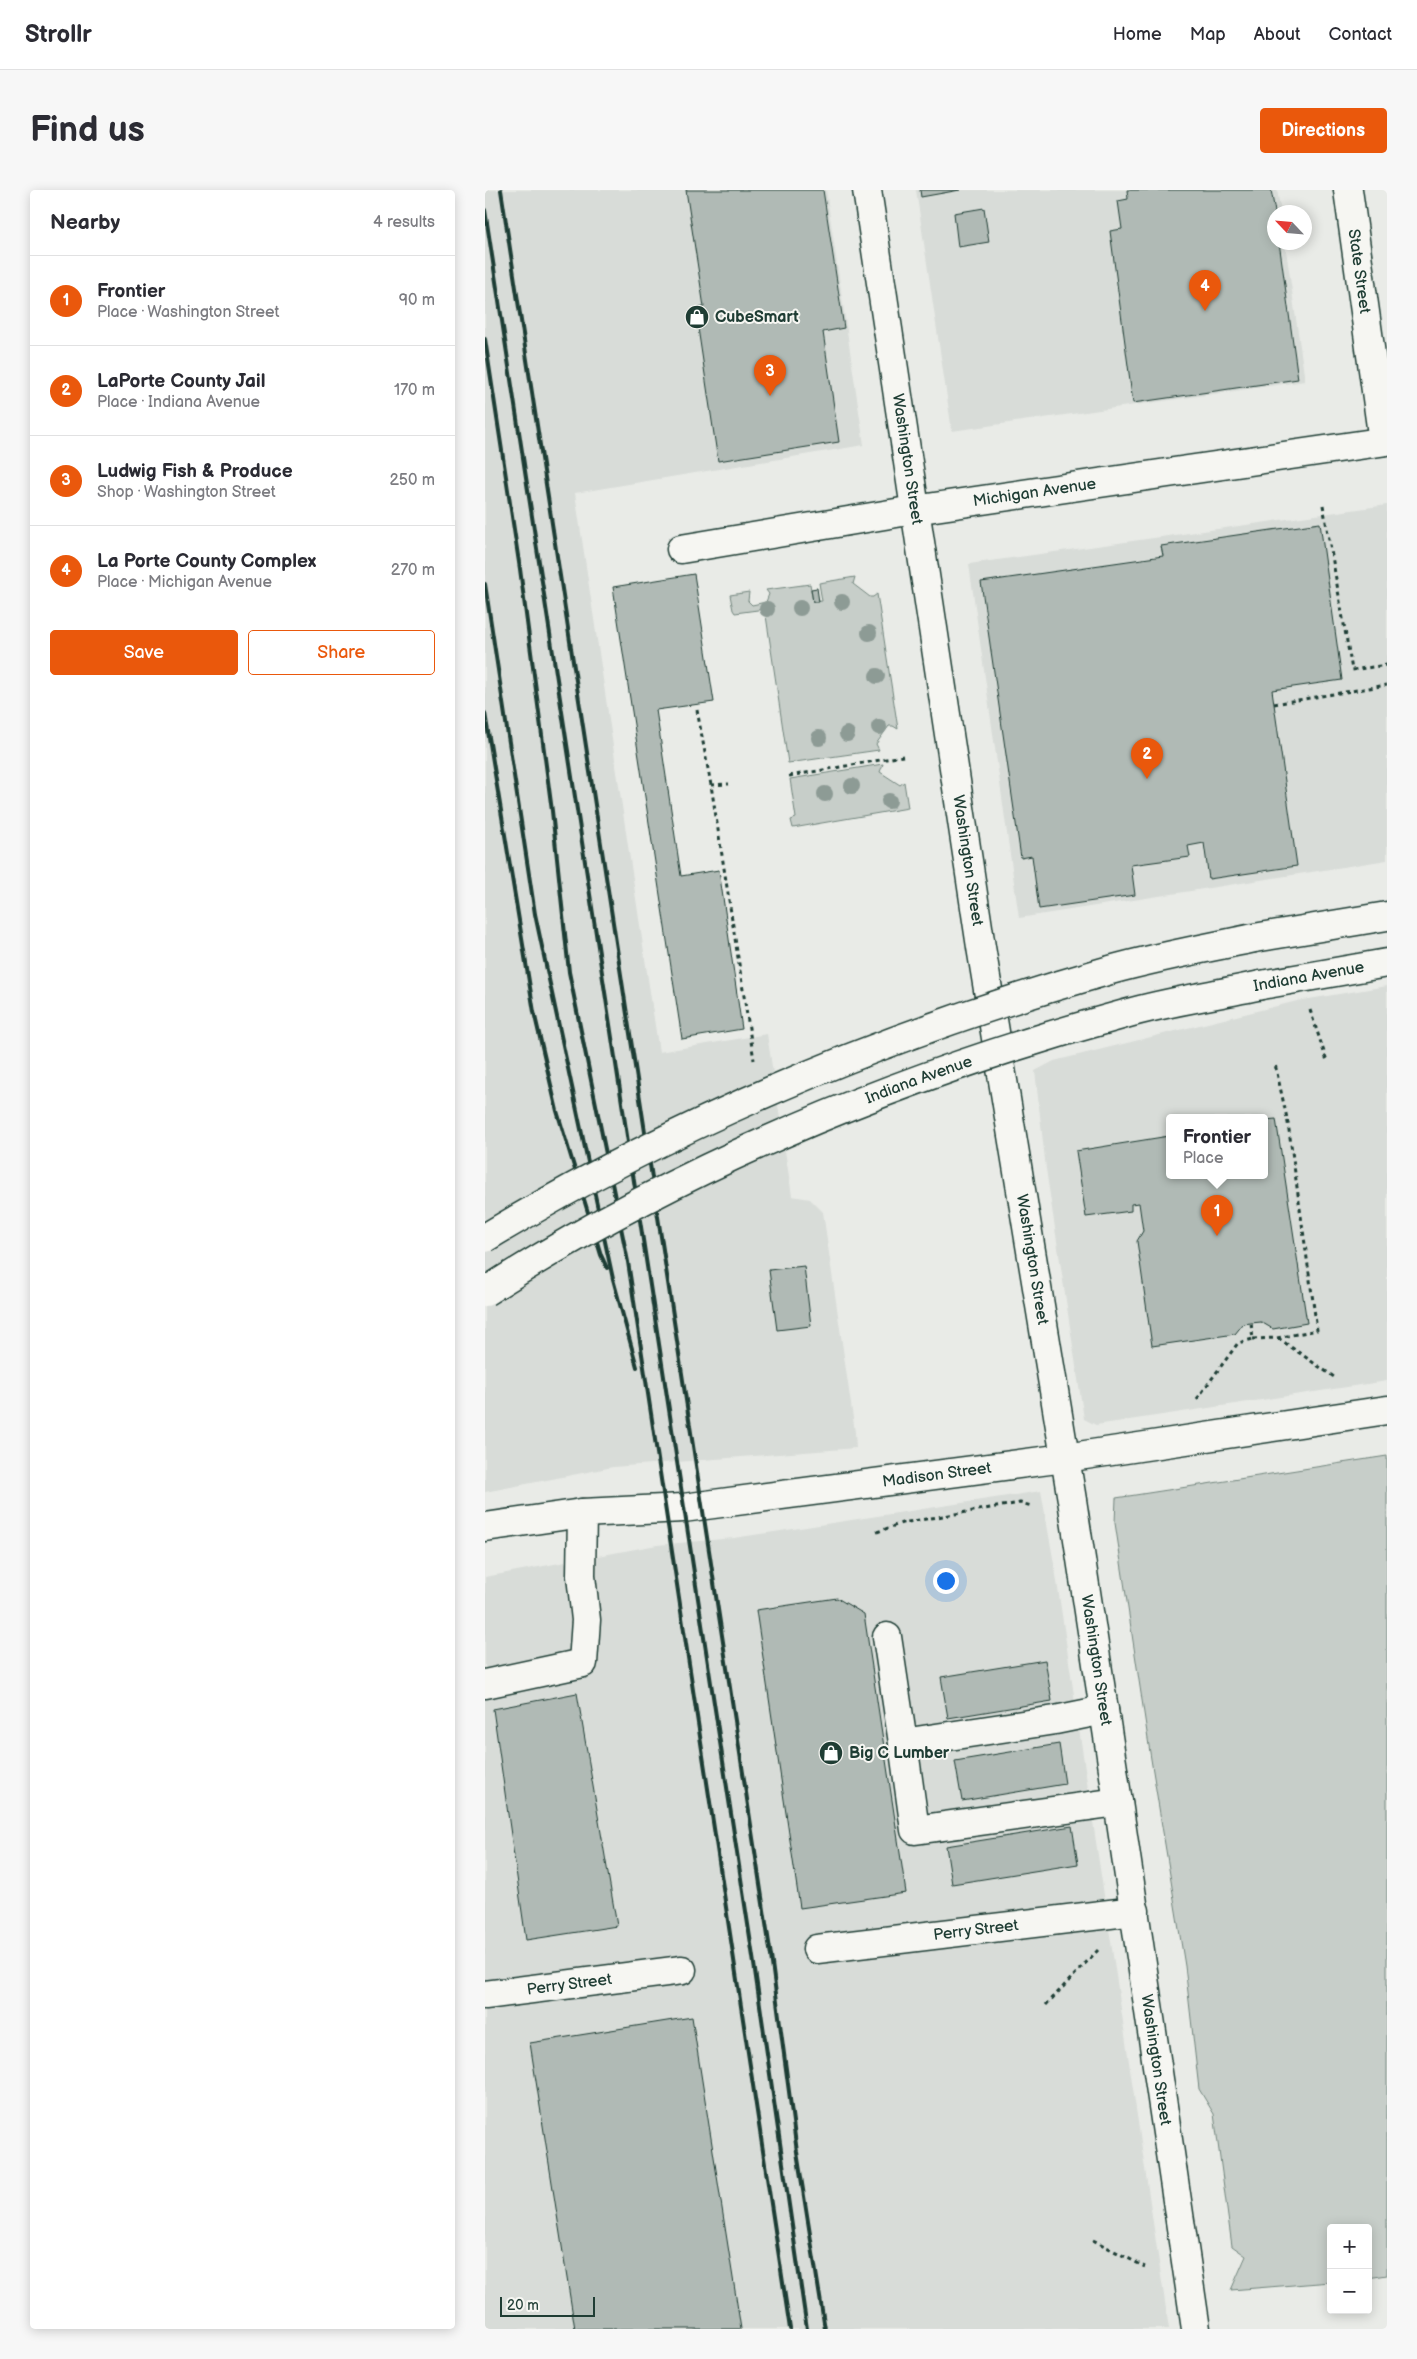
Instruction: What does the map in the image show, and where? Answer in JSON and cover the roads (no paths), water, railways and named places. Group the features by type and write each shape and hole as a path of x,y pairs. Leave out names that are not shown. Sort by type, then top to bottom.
{"street":[{"name":"Washington Street","path":"867,190 981,947 1065,1458 1135,1911 1196,2329"},
{"name":"State Street","path":"1353,191 1385,441"},
{"name":"Michigan Avenue","path":"681,549 914,510 1385,441"},
{"path":"485,1238 584,1181 677,1135 795,1079 909,1034 1101,972 1254,938 1387,916"},
{"name":"Indiana Avenue","path":"485,1292 609,1217 701,1170 824,1114 940,1071 1126,1013 1261,985 1387,963"},
{"name":"Madison Street","path":"485,1527 582,1513 683,1508 1065,1458 1387,1410"},
{"path":"485,1684 583,1662 585,1620 581,1576 582,1513"},
{"path":"887,1637 915,1830 1118,1802"},
{"path":"903,1742 1055,1720 1104,1710"},
{"name":"Perry Street","path":"817,1949 1135,1911"},
{"name":"Perry Street","path":"485,1995 682,1970"}],"railway":[{"path":"501,190 771,1956 797,2152 825,2329"},
{"path":"485,210 753,1957 807,2329"},
{"path":"485,339 520,569 552,811 569,972 628,1262 790,2329"},
{"path":"485,584 535,914 613,1279 637,1367"},
{"path":"485,713 534,1012 557,1111 601,1255 607,1268"}],"place":[{"name":"La Porte County Complex","path":"1205,311"},
{"name":"CubeSmart","path":"697,317"},
{"name":"Ludwig Fish & Produce","path":"770,396"},
{"name":"LaPorte County Jail","path":"1147,779"},
{"name":"Frontier","path":"1217,1236"},
{"name":"Big C Lumber","path":"831,1753"}]}
